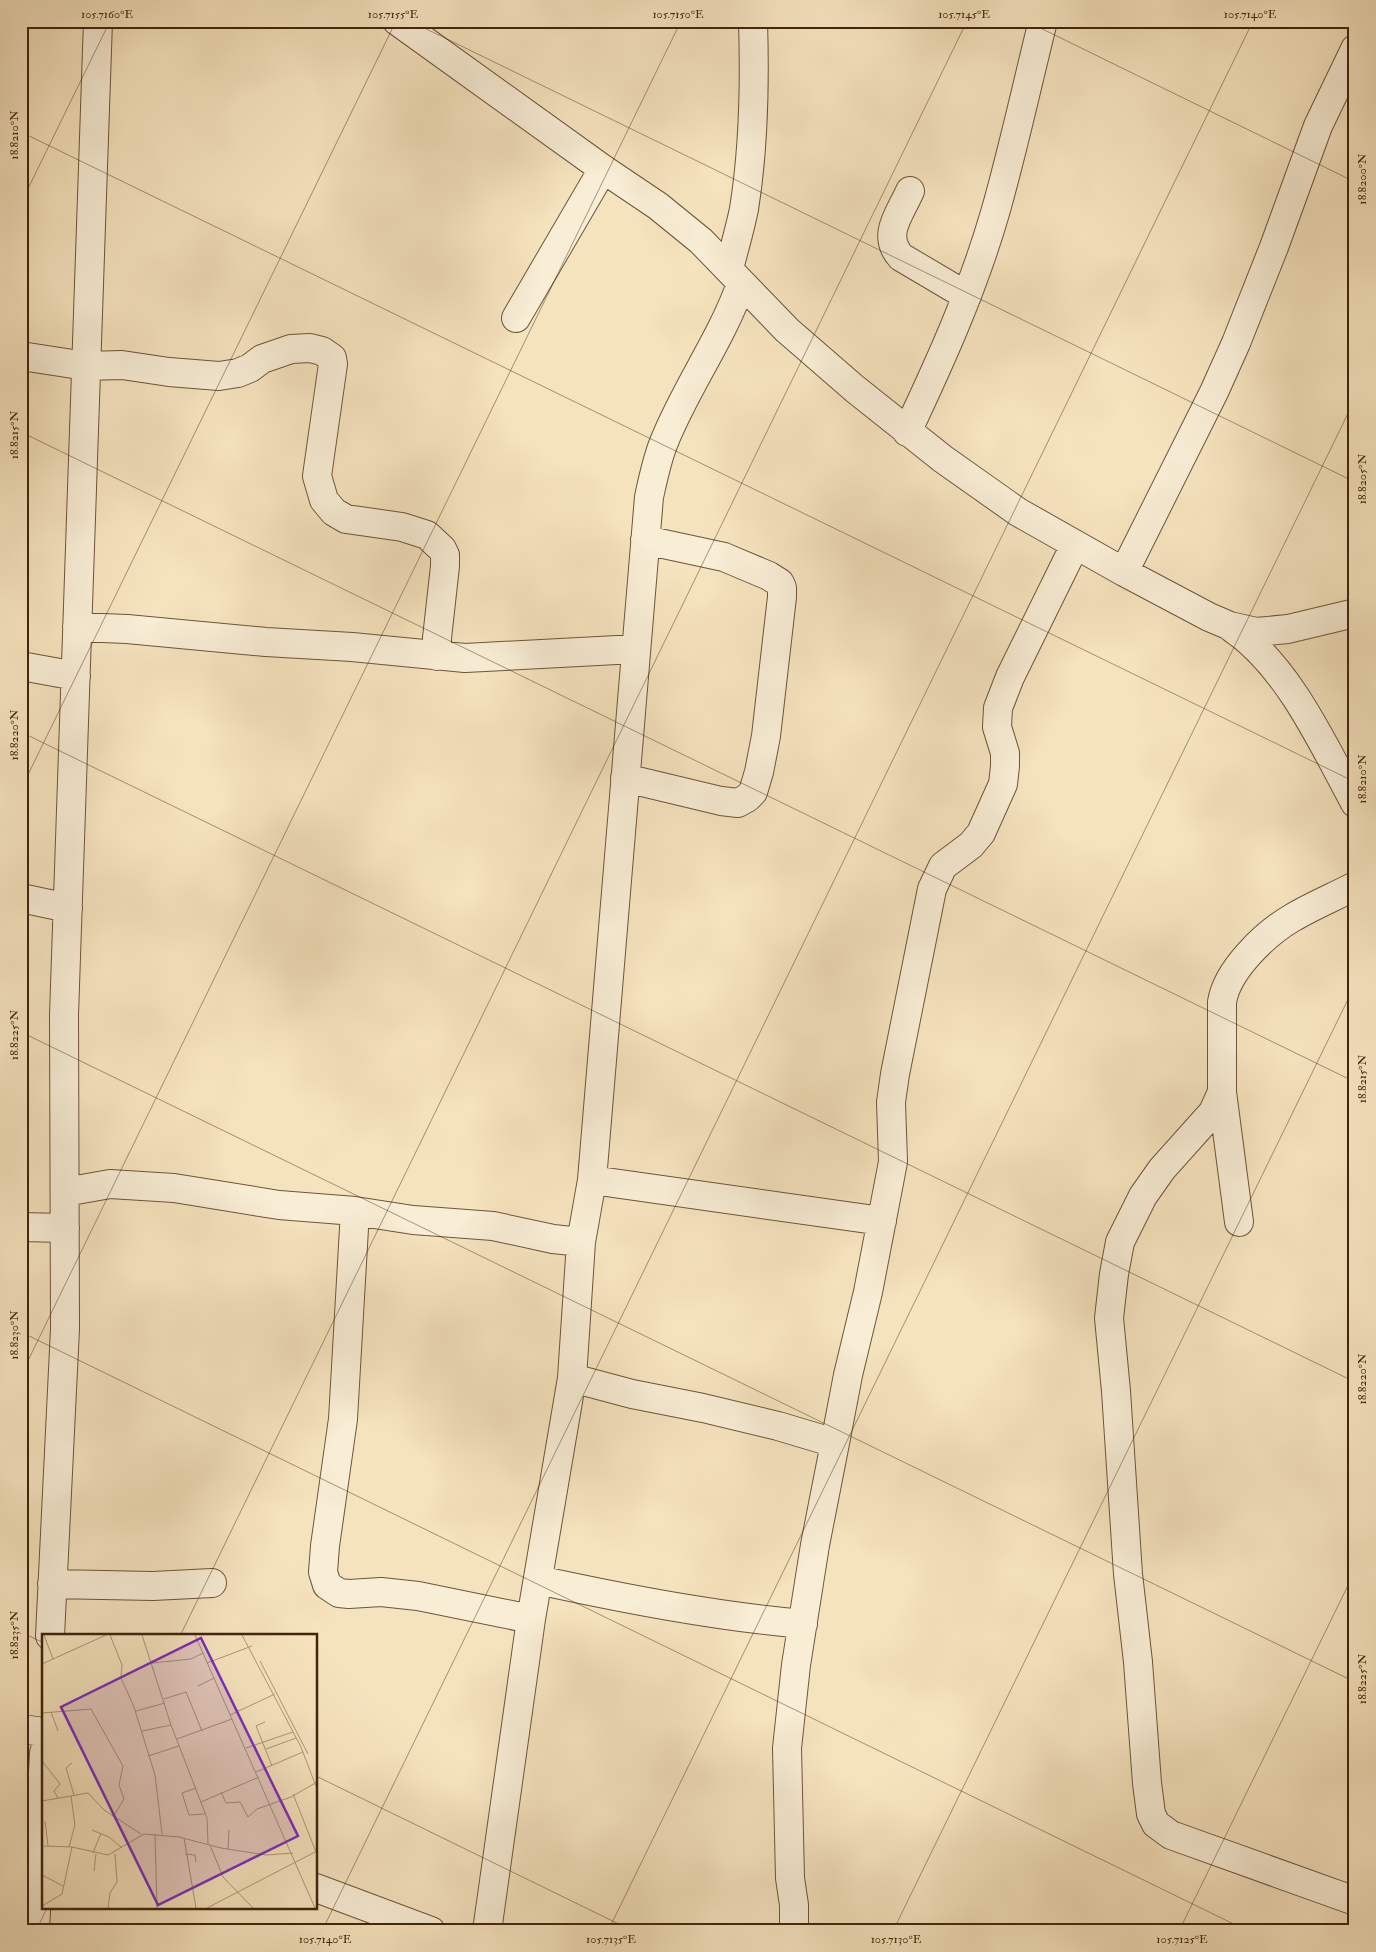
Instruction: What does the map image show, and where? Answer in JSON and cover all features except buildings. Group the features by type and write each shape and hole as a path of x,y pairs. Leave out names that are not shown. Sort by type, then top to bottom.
{"street":[{"path":"50,1634 65,1329 64,1015 98,21"},
{"path":"397,21 672,218 701,241 787,330 855,389 907,432 1018,512 1124,572 1209,617 1230,626 1256,632 1288,629 1355,613"},
{"path":"487,1931 531,1619 572,1378 581,1242 592,1180 649,497 664,442 732,311 750,160 754,99 753,21"},
{"path":"907,432 946,350 995,214 1043,21"},
{"path":"1124,572 1236,344 1318,126 1355,49"},
{"path":"516,318 603,169"},
{"path":"910,191 892,232 891,241 894,249 901,257 967,296"},
{"path":"21,356 86,366 122,365 169,372 219,376 238,373 250,368 262,359 291,349 310,348 322,351 332,358 330,392 317,476 324,500 334,512 346,519 402,527 427,535 442,549 445,554 446,566 437,638 437,656"},
{"path":"625,778 721,801 738,803 747,798 752,792 760,772 782,597 780,583 769,576 724,557 645,540"},
{"path":"794,1931 794,1904 790,1878 787,1748 796,1665 834,1443 893,1162 891,1102 896,1065 932,889 943,866 971,844 981,833 1003,784 1005,754 997,727 998,708 1010,677 1075,545"},
{"path":"1230,626 1245,636 1261,652 1295,697 1355,803"},
{"path":"78,627 127,629 266,642 352,647 465,658 510,657 636,648"},
{"path":"21,666 76,676"},
{"path":"1239,1222 1222,1092 1221,1019 1224,990 1232,974 1247,955 1281,925 1355,886"},
{"path":"21,898 68,908"},
{"path":"1222,1092 1213,1112 1162,1169 1143,1196 1120,1242 1109,1318 1116,1391 1128,1574 1138,1662 1151,1814 1156,1824 1171,1835 1355,1902"},
{"path":"592,1180 882,1221"},
{"path":"65,1192 110,1184 174,1188 279,1205 354,1211 413,1220 493,1226 553,1239 581,1242"},
{"path":"354,1211 343,1419 325,1546 324,1572 327,1585 339,1593 381,1592 418,1596 531,1619"},
{"path":"21,1227 65,1228"},
{"path":"572,1378 632,1394 731,1414 834,1443"},
{"path":"538,1580 635,1601 754,1620 803,1624"},
{"path":"52,1584 153,1586 212,1584"},
{"path":"21,1730 42,1732"},
{"path":"35,1931 42,1824"},
{"path":"318,1889 431,1931"}]}
